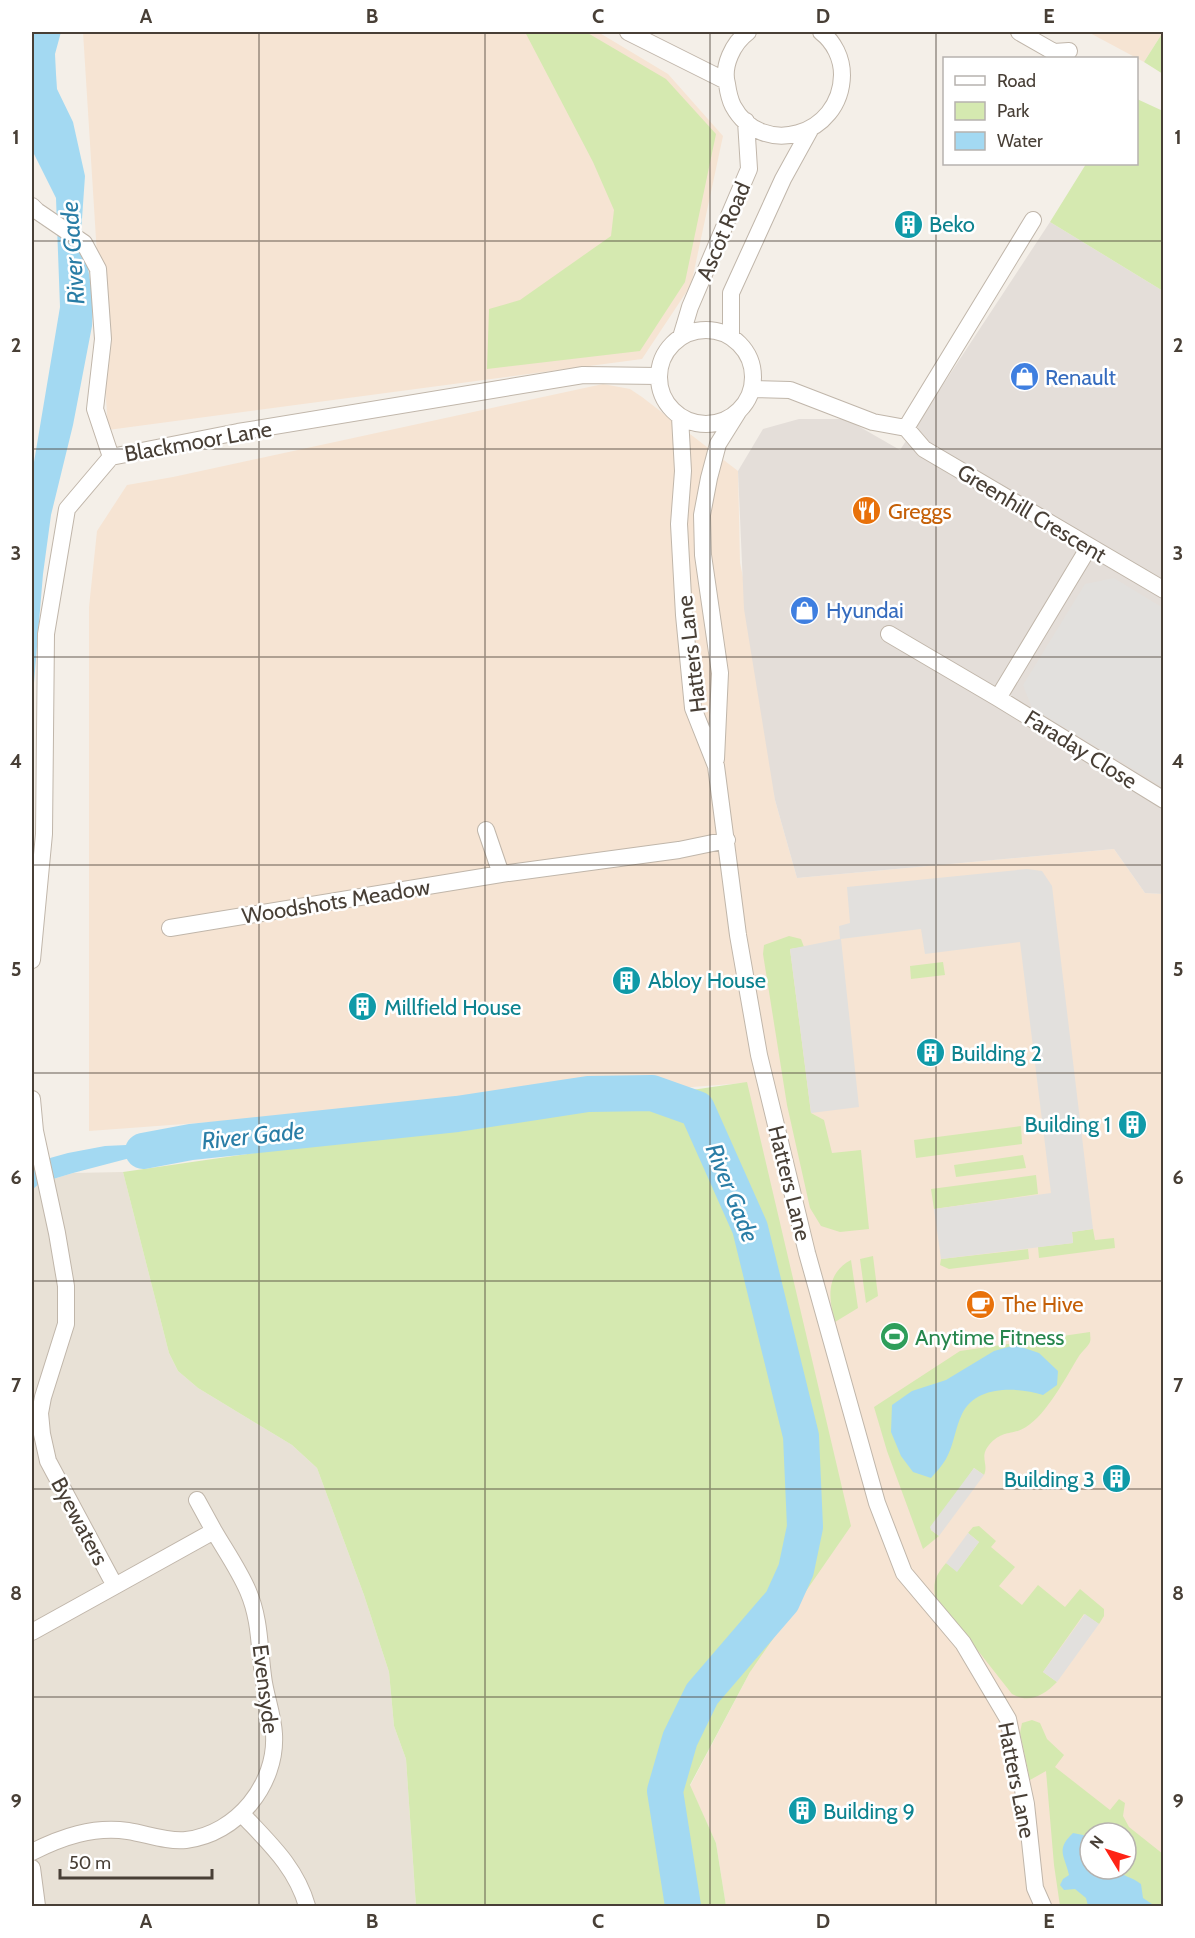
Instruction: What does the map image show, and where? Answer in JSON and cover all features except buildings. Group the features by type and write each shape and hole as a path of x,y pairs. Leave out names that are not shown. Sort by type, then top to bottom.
{"street":[{"path":"628,32 726,81"},
{"path":"748,32 732,50 728,60 726,81 733,105 746,121 760,130 779,135 791,135 810,130 822,122 835,106 842,88 842,67 838,53 826,36 820,32"},
{"path":"1019,32 1054,52 1069,51"},
{"name":"Ascot Road","path":"681,337 690,307 749,170 746,121"},
{"name":"Ascot Road","path":"731,337 731,293 783,179 810,130"},
{"path":"34,208 84,243 98,268 103,339 95,409 111,456"},
{"path":"752,389 790,390 873,422 906,428 1033,220"},
{"path":"716,766 720,673 703,555 702,515 718,444 747,401 752,389 753,374 750,360 742,347 731,337 719,332 706,330 693,332 681,337 665,352 658,376 660,390 666,403 680,417 701,425 715,424 728,420 738,412"},
{"name":"Blackmoor Lane","path":"32,960 44,834 46,634 67,509 111,456 238,432 583,375 658,376"},
{"name":"Hatters Lane","path":"680,417 683,471 679,524 693,708 716,766 738,934 759,1055 810,1265 877,1503 904,1573 963,1643 1008,1719 1026,1804 1035,1888 1043,1906"},
{"name":"Greenhill Crescent","path":"906,428 924,449 1164,590"},
{"name":"Faraday Close","path":"998,698 1089,547"},
{"name":"Faraday Close","path":"889,634 1164,800"},
{"path":"486,830 501,874"},
{"name":"Woodshots Meadow","path":"170,928 501,874 679,850 727,840"},
{"name":"Byewaters","path":"32,1099 35,1131 66,1286 66,1324 43,1396 40,1413 42,1434 48,1461 115,1586 32,1632"},
{"path":"115,1586 214,1531 197,1500"},
{"name":"Evensyde","path":"32,1852 63,1837 108,1829 185,1840 217,1830 242,1815 259,1793 271,1764 274,1736 263,1680 258,1622 247,1589 214,1531"},
{"path":"242,1815 283,1859 299,1882 307,1906"},
{"path":"32,1868 37,1906"}],"shaded area":[{"path":"83,32 598,32 668,74 723,136 691,285 642,359 108,430"},
{"path":"1088,32 1163,32 1144,62"},
{"path":"1050,222 1163,291 1163,894 1145,893 1114,849 797,878 775,800 744,609 738,471 763,429 799,419 846,419 900,450"},
{"path":"603,384 630,389 738,471 740,563 762,666 775,800 797,878 1114,849 1145,893 1163,894 1163,1906 726,1906 716,1843 690,1786 750,1672 746,1083 89,1131 89,607 97,531 127,485"},
{"path":"1114,578 1163,608 1163,787 1032,708 1023,685 1085,584"},
{"path":"1027,869 1042,871 1052,886 1093,1229 1072,1232 1073,1243 941,1259 934,1209 1051,1193 1020,942 925,954 921,929 841,939 859,1107 811,1113 790,949 840,939 839,926 850,923 847,887"},
{"path":"123,1172 169,1353 178,1371 198,1388 292,1445 317,1468 364,1595 389,1672 394,1726 406,1759 416,1906 32,1906 32,1190 40,1183 73,1173"},
{"path":"974,1468 984,1475 939,1536 930,1527"},
{"path":"968,1533 979,1542 957,1572 946,1563"},
{"path":"1085,1614 1099,1624 1057,1682 1043,1672"}],"green space":[{"path":"525,32 586,32 666,79 716,134 685,282 640,351 487,369 489,309 520,300 611,236 614,210 593,162"},
{"path":"1164,32 1163,74 1144,62"},
{"path":"1138,99 1163,111 1163,291 1050,222 1085,165 1138,165"},
{"path":"789,936 801,939 804,947 790,949 811,1113 824,1120 832,1153 861,1150 869,1229 840,1232 821,1226 810,1208 787,1105 763,954 764,945"},
{"path":"943,962 945,975 911,979 910,966"},
{"path":"747,1082 851,1526 750,1672 690,1785 716,1843 726,1906 416,1906 406,1759 394,1726 389,1672 364,1595 317,1468 292,1445 198,1388 178,1371 169,1353 123,1172"},
{"path":"1021,1126 1022,1144 916,1158 914,1140"},
{"path":"1023,1155 1026,1168 956,1177 954,1165"},
{"path":"1036,1175 1038,1194 934,1209 931,1189"},
{"path":"1093,1229 1095,1240 1114,1238 1115,1248 1039,1258 1038,1247 1073,1243 1072,1232"},
{"path":"1028,1249 1029,1259 949,1269 940,1265 941,1259"},
{"path":"873,1256 878,1296 866,1303 860,1259"},
{"path":"851,1260 858,1308 835,1322 830,1295 833,1279 843,1265"},
{"path":"1090,1332 1089,1344 1049,1404 1026,1427 1003,1435 989,1445 984,1457 984,1475 974,1468 931,1530 939,1536 923,1549 887,1451 874,1407 960,1351"},
{"path":"979,1526 996,1541 991,1547 1015,1567 999,1586 1022,1605 1038,1585 1065,1607 1080,1589 1104,1609 1104,1616 1099,1624 1084,1614 1043,1672 1057,1682 1036,1697 1025,1698 1012,1694 935,1596 934,1586 940,1571 946,1563 957,1571 979,1542 968,1533 973,1527"},
{"path":"1032,1720 1040,1723 1047,1739 1064,1755 1055,1767 1110,1810 1119,1799 1125,1803 1123,1816 1126,1821 1078,1821 1078,1881 1138,1881 1138,1834 1163,1854 1163,1906 1060,1906 1046,1771 1030,1780 1020,1733 1022,1723"}],"water":[{"path":"32,32 61,32 55,54 57,89 73,122 85,176 80,247 86,257 93,297 92,326 73,425 51,515 43,574 32,707 32,474 60,307 56,198 32,150"},
{"path":"191,1142 73,1173 40,1183 32,1190 32,1163 105,1146"},
{"path":"1015,1345 1039,1353 1058,1371 1057,1385 1043,1395 1010,1390 987,1393 977,1398 962,1414 949,1454 931,1478 913,1472 901,1456 891,1432 892,1405 912,1391 946,1380 994,1351"},
{"path":"1073,1833 1078,1834 1078,1881 1136,1881 1141,1884 1143,1898 1155,1906 1088,1906 1086,1898 1075,1889 1064,1890 1060,1885 1069,1875 1063,1853 1067,1839"}],"waterway":[{"name":"River Gade","path":"143,1151 191,1142 457,1114 588,1094 652,1093 697,1109 750,1228 801,1436 805,1527 796,1570 782,1601 702,1694 680,1739 665,1791 683,1906"}],"place":[{"name":"Beko","path":"908,224"},
{"name":"Renault","path":"1024,377"},
{"name":"Greggs","path":"867,511"},
{"name":"Hyundai","path":"805,610"},
{"name":"Abloy House","path":"627,980"},
{"name":"Millfield House","path":"363,1007"},
{"name":"Building 2","path":"930,1053"},
{"name":"Building 1","path":"1132,1124"},
{"name":"The Hive","path":"981,1304"},
{"name":"Anytime Fitness","path":"894,1337"},
{"name":"Building 3","path":"1116,1479"},
{"name":"Building 9","path":"802,1811"}]}
